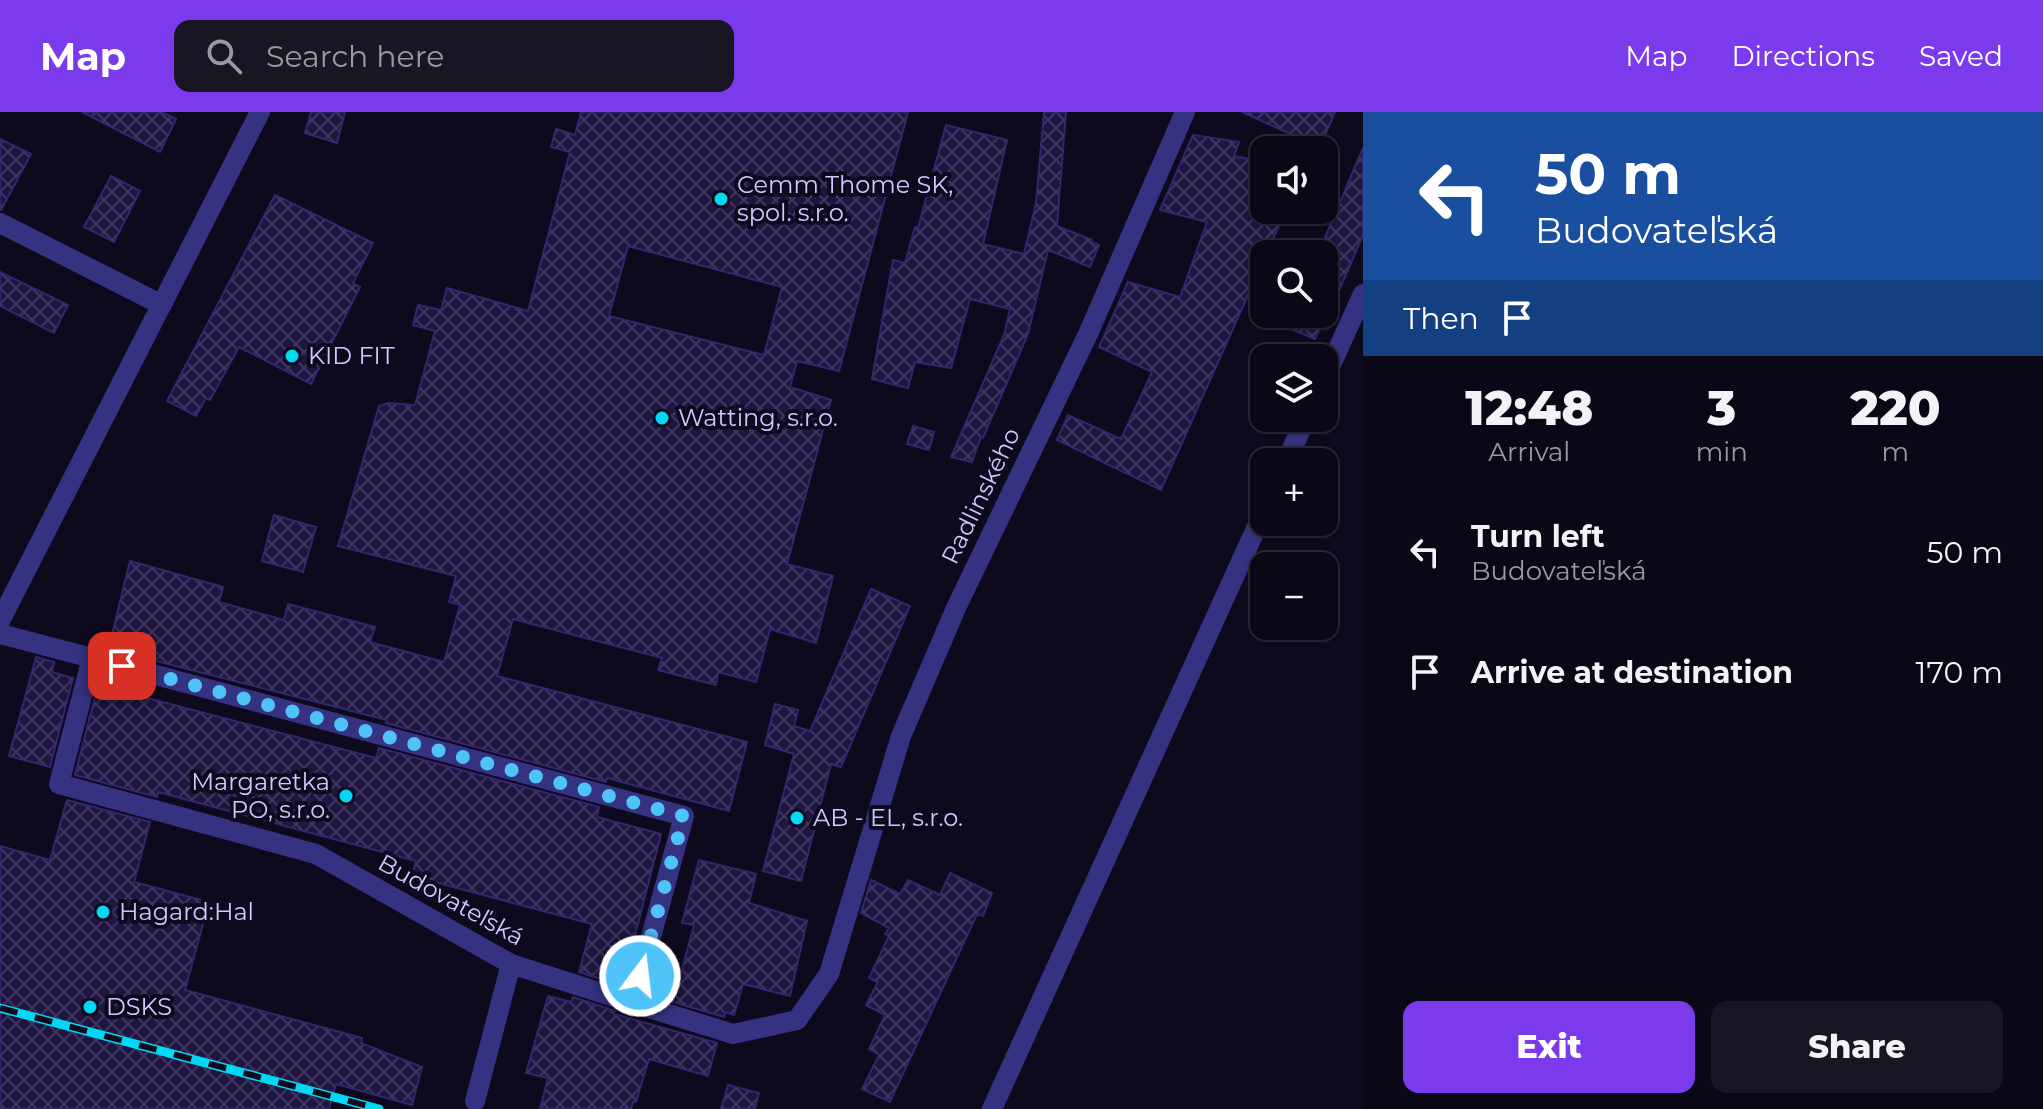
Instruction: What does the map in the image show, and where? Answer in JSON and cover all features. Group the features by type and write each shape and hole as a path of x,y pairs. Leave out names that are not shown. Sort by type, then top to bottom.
{"street":[{"path":"0,621 260,112"},
{"name":"Radlinského","path":"633,1003 733,1034 797,1020 829,974 901,736 956,608 1088,334 1185,112"},
{"path":"0,223 162,305"},
{"path":"1338,349 1363,294"},
{"path":"992,1109 1253,536"},
{"path":"0,634 684,816 633,1003"},
{"name":"Budovateľská","path":"92,658 59,784 316,854 511,964 633,1003"},
{"path":"475,1101 511,964"}],"building":[{"path":"82,112 162,112 176,119 160,152"},
{"path":"311,112 345,112 337,143 305,133"},
{"path":"581,112 908,112 839,371 797,361 790,387 831,400 787,564 833,576 816,643 770,629 756,682 718,672 716,685 658,670 662,658 513,619 497,676 747,742 729,811 607,778 606,782 386,723 387,720 109,647 130,561 223,587 219,602 284,620 288,604 375,627 370,642 444,662 460,605 449,602 456,576 338,546 379,406 388,403 415,405 435,331 413,325 418,305 441,310 447,288 528,311 570,152 551,147 556,129 575,135","holes":["628,246 782,287 764,355 609,316"]},
{"path":"1044,112 1066,112 1057,226 1099,245 1090,267 1048,250 1028,334 972,462 951,457 1004,335 1010,309 970,299 951,368 915,362 908,388 872,379 893,260 905,263 915,227 918,228 946,125 1007,140 983,244 1024,254 1036,203"},
{"path":"1242,112 1335,112 1325,136 1295,136"},
{"path":"1193,135 1239,142 1234,156 1250,159 1250,224 1280,224 1273,240 1250,240 1250,291 1161,490 1057,440 1068,415 1121,439 1152,372 1099,347 1128,282 1180,297 1207,222 1160,210"},
{"path":"0,139 31,154 1,210 0,210"},
{"path":"1363,148 1363,235 1338,293 1338,240 1324,240 1331,224 1338,224 1338,207"},
{"path":"111,176 140,191 114,242 84,227"},
{"path":"275,195 373,243 353,283 360,287 311,384 239,347 210,400 206,398 196,416 167,401"},
{"path":"0,272 68,305 54,333 0,306"},
{"path":"1288,328 1320,328 1315,339"},
{"path":"913,426 934,432 929,450 907,444"},
{"path":"274,515 316,527 303,572 262,561"},
{"path":"871,589 910,606 841,767 831,764 801,881 763,871 794,754 765,745 775,704 798,710 794,726 810,731"},
{"path":"36,657 54,662 52,672 73,678 50,767 9,756"},
{"name":"Margaretka PO, s.r.o.","path":"98,685 376,758 379,748 599,807 597,817 661,834 622,986 579,972 592,924 412,876 416,861 158,792 157,797 75,775"},
{"path":"67,800 150,822 134,882 209,902 185,990 362,1038 361,1043 422,1067 412,1105 336,1084 329,1109 0,1109 0,846 50,860"},
{"path":"699,860 756,874 749,903 807,921 790,996 743,984 734,1015 725,1012 724,1017 673,1002 694,925 682,923"},
{"path":"950,873 992,893 983,916 977,914 890,1102 862,1089 879,1055 869,1049 885,1015 866,1005 878,982 869,978 889,936 885,934 889,928 861,913 871,880 900,894 908,880 940,895"},
{"path":"548,996 571,1002 573,997 615,1011 614,1014 717,1043 708,1076 649,1059 631,1109 540,1109 548,1078 526,1073"},
{"path":"728,1085 759,1093 755,1109 721,1109"}],"railway":[{"path":"0,1008 379,1109"}],"place":[{"name":"Cemm Thome SK, spol. s.r.o.","path":"721,199"},
{"name":"KID FIT","path":"292,356"},
{"name":"Watting, s.r.o.","path":"662,418"},
{"name":"Margaretka PO, s.r.o.","path":"346,796"},
{"name":"AB - EL, s.r.o.","path":"797,818"},
{"name":"Hagard:Hal","path":"103,912"},
{"name":"DSKS","path":"90,1007"}],"route":[{"path":"122,666 684,816 640,976"}]}
